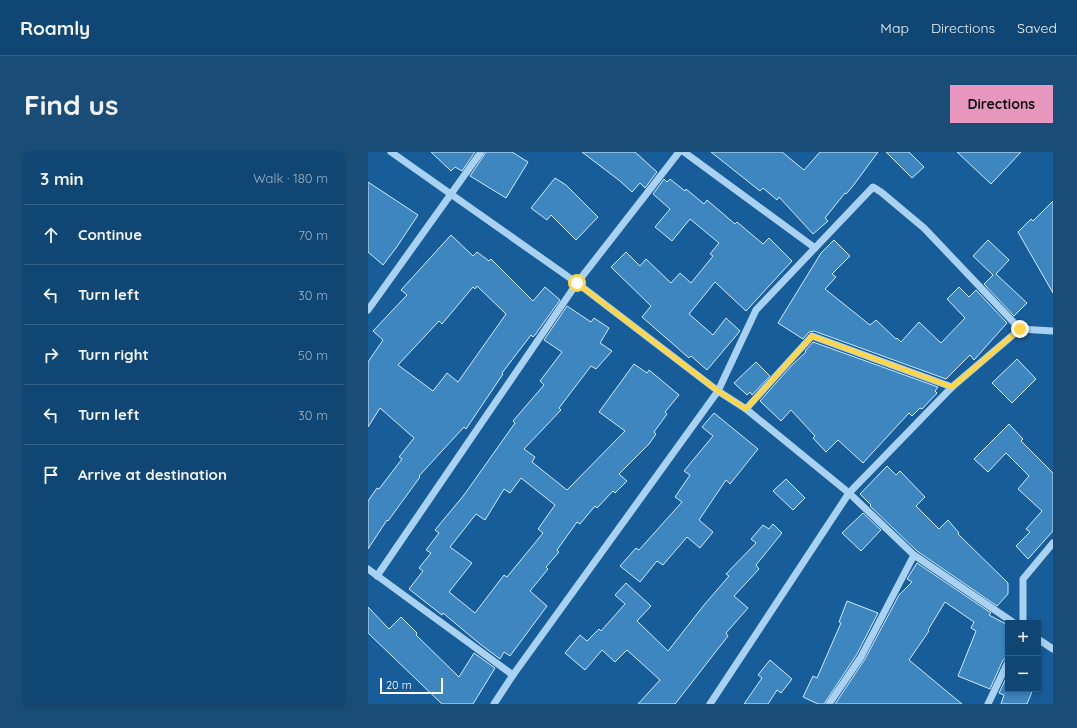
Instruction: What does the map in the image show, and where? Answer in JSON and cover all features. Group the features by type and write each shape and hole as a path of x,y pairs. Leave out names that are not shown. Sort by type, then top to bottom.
{"street":[{"path":"391,152 577,283 718,391 746,409 849,493 914,555 1010,620"},
{"path":"368,310 481,152"},
{"path":"377,576 577,283 679,152"},
{"path":"684,152 815,248"},
{"path":"494,704 513,675 718,391 756,310 874,187 924,228 1020,329 1053,332"},
{"path":"710,704 849,493 952,387 1020,329"},
{"path":"746,409 812,336 952,387"},
{"path":"1023,620 1023,579 1053,543"},
{"path":"829,704 860,656 914,555"},
{"path":"368,569 513,675"},
{"path":"1041,641 1053,649"},
{"path":"988,704 1005,668"}],"building":[{"path":"431,152 475,152 462,171 455,167 451,171"},
{"path":"486,152 512,152 528,162 506,198 470,176"},
{"path":"582,152 635,152 657,172 645,188 640,183 632,192"},
{"path":"711,152 782,152 804,170 820,152 878,152 853,186 846,194 845,193 825,218 828,221 813,234 779,197 777,200 763,188 760,191"},
{"path":"886,152 909,152 924,167 912,178"},
{"path":"957,152 1021,152 991,184"},
{"path":"555,178 566,185 598,217 576,240 551,215 547,220 531,208"},
{"path":"664,179 667,182 670,179 685,191 686,189 704,204 707,200 735,224 737,222 763,244 769,238 792,261 746,311 715,282 689,314 713,335 726,318 740,331 707,370 691,356 689,358 642,317 651,306 611,267 626,252 640,266 646,259 671,283 680,273 691,283 713,256 710,254 719,243 690,219 672,241 655,227 670,209 653,194"},
{"path":"368,182 418,215 383,265 368,252"},
{"path":"1053,201 1053,293 1018,232 1031,219 1033,221"},
{"path":"451,235 473,256 477,252 489,261 491,259 533,301 545,287 560,300 535,335 533,337 531,335 502,373 503,374 466,429 464,427 419,476 420,477 388,521 387,520 368,549 368,501 402,459 399,457 414,438 380,408 368,427 368,362 383,340 373,331 407,295 401,290","holes":["477,286 506,314 458,382 447,373 433,391 398,365 439,321 442,324 473,287 475,289"]},
{"path":"834,240 850,256 832,274 836,277 825,289 870,325 876,320 901,342 919,322 941,343 965,318 947,299 959,287 969,297 976,290 1007,323 974,360 970,355 946,379 814,331 809,332 803,339 778,323 821,253"},
{"path":"988,240 1009,260 996,274 1027,303 1014,316 984,284 993,275 973,256"},
{"path":"567,306 591,322 594,318 609,328 600,343 612,351 596,369 591,366 559,408 561,410 524,449 535,457 532,462 567,490 625,431 599,412 634,364 647,373 649,370 679,395 665,412 667,414 654,432 656,434 649,444 619,474 627,481 615,493 613,491 597,508 595,506 580,524 577,522 557,550 559,552 546,567 548,569 530,591 547,606 510,656 504,652 500,659 443,613 442,615 409,589 423,571 419,568 431,553 426,550 439,533 435,530 464,495 515,423 513,421 544,385 540,381 562,352 544,340","holes":["521,478 555,505 538,529 543,533 507,577 504,575 475,613 449,592 472,563 450,547 476,514 485,520 504,489 510,493"]},
{"path":"813,342 938,387 935,391 937,393 922,409 920,408 912,416 909,413 863,463 838,440 826,452 813,438 815,436 791,410 781,421 760,401 792,365 806,352 805,351"},
{"path":"1017,359 1036,379 1012,403 992,383"},
{"path":"756,362 770,376 752,395 750,392 747,395 734,383"},
{"path":"714,413 758,449 730,484 726,480 699,520 713,532 700,548 687,537 663,565 657,561 640,582 620,566 636,548 639,550 682,502 675,497 690,475 684,471 713,436 702,427"},
{"path":"1009,424 1023,439 1021,441 1053,473 1053,531 1028,559 1016,546 1030,532 1026,529 1042,511 1018,489 1029,476 1006,453 988,472 974,459"},
{"path":"887,466 896,475 900,471 925,497 916,506 939,529 948,520 959,533 958,534 1008,583 1008,594 997,606 917,551 870,506 871,505 860,494"},
{"path":"786,479 805,498 793,510 773,491"},
{"path":"863,513 881,530 861,551 842,533"},
{"path":"773,524 782,533 756,565 759,569 734,596 748,608 726,633 728,636 675,704 638,704 660,680 627,650 615,662 602,650 585,670 565,653 580,635 587,641 599,629 601,631 625,604 615,595 626,583 651,606 637,621 668,651 729,576 726,574 756,543 751,539 763,525 769,529"},
{"path":"917,563 991,613 989,615 1005,623 1005,659 1003,660 990,689 958,676 976,631 971,628 974,622 945,602 928,630 929,631 909,660 962,704 835,704 865,659 899,595 912,582 907,579"},
{"path":"847,601 878,613 857,654 824,704 818,704 803,697 813,676 817,678 841,623 839,622"},
{"path":"368,607 389,629 401,617 417,633 416,635 459,677 474,653 495,668 473,704 442,704 368,633"},
{"path":"770,660 792,679 781,693 777,690 768,704 744,704 762,678 758,675"},
{"path":"1005,680 1005,692 1032,692 1027,704 1001,704 1004,695 999,693"}],"route":[{"path":"577,283 718,391 746,409 812,336 952,387 1020,329"}]}
